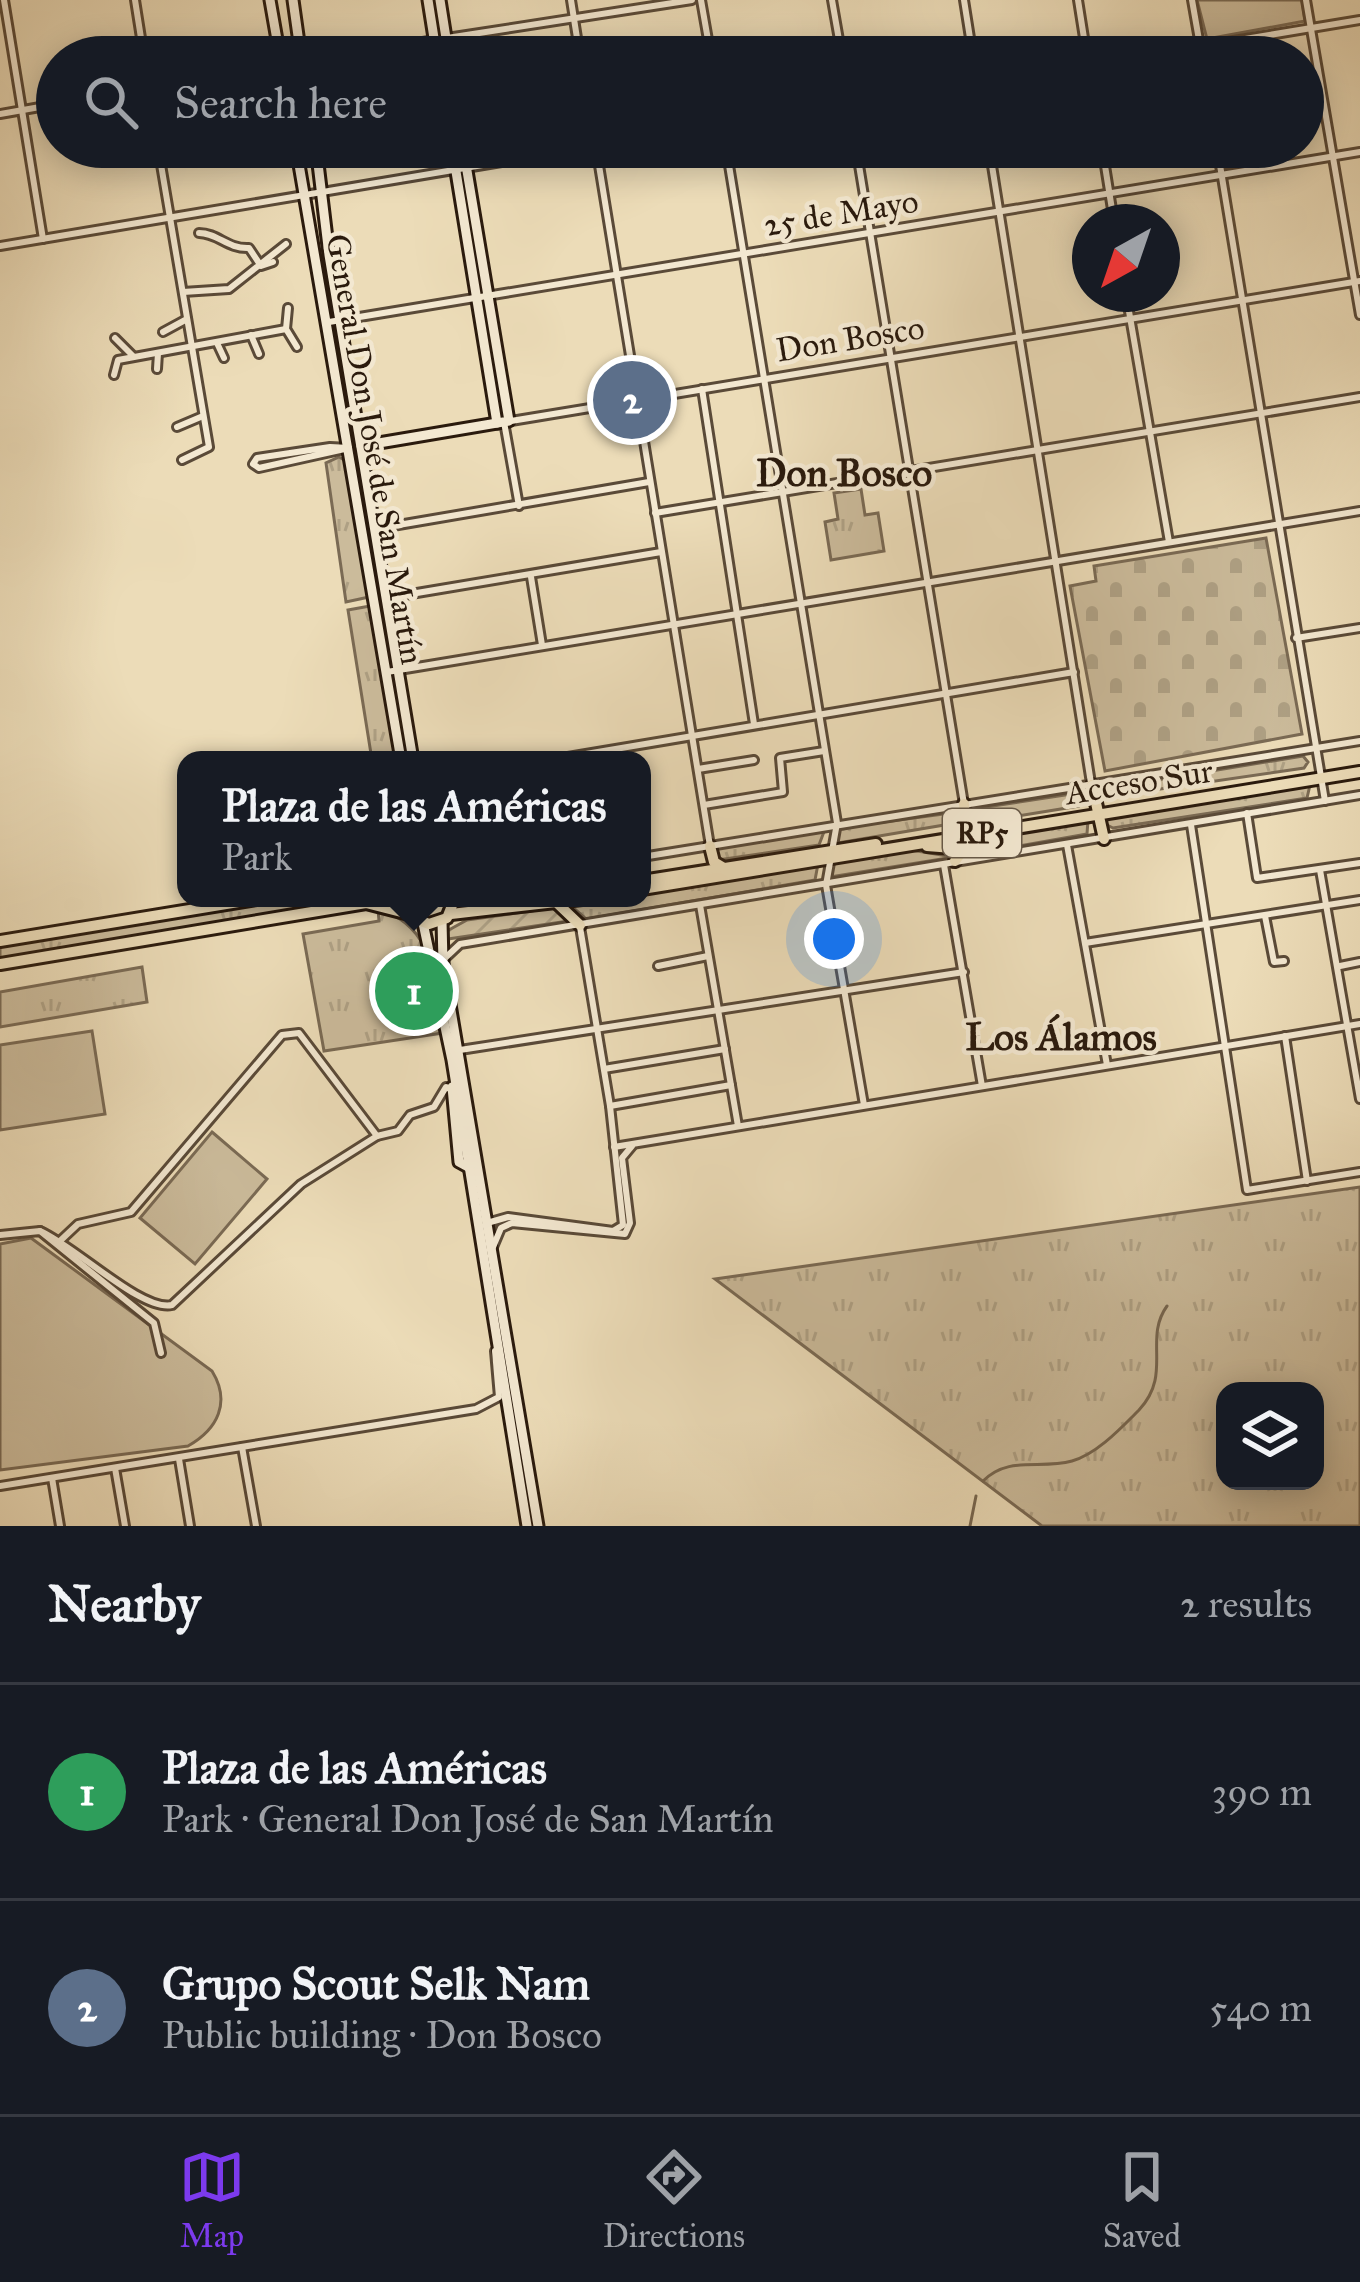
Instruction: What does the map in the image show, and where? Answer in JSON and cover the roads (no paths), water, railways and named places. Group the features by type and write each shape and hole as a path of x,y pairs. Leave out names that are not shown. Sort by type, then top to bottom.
{"main road":[{"path":"270,0 276,36"},
{"path":"293,0 298,36"},
{"path":"428,0 440,36"},
{"path":"440,0 441,36"},
{"name":"General Don José de San Martín","path":"300,168 335,321"},
{"name":"General Don José de San Martín","path":"320,168 335,321 393,671 411,751"},
{"path":"461,168 504,422"},
{"name":"Don Bosco","path":"355,447 504,422"},
{"name":"General Don José de San Martín","path":"355,447 387,598 400,751"},
{"name":"Acceso Sur","path":"651,884 1360,768"},
{"path":"1092,785 1104,839"},
{"path":"950,863 965,853 964,804"},
{"name":"Acceso Sur","path":"651,883 966,833"},
{"path":"710,846 714,862 724,868"},
{"path":"0,941 207,907"},
{"path":"0,964 343,907"},
{"path":"382,907 423,923 474,1167 527,1526"},
{"path":"407,907 409,914"},
{"path":"451,907 443,963 460,1050 474,1167"},
{"path":"423,923 532,907"},
{"path":"561,907 580,926"},
{"path":"454,1070 459,1162 474,1167"},
{"path":"484,1225 493,1247 538,1526"}],"street":[{"path":"4,0 43,239"},
{"path":"135,0 141,36"},
{"path":"571,0 577,36"},
{"path":"462,36 697,0 706,36"},
{"path":"832,0 838,36"},
{"path":"964,0 970,36"},
{"path":"1078,0 1084,36"},
{"path":"1192,0 1197,36"},
{"path":"1306,0 1312,36"},
{"path":"1265,36 1360,20"},
{"path":"1324,104 1360,315"},
{"path":"0,114 36,108"},
{"name":"25 de Mayo","path":"1324,157 1360,152"},
{"path":"162,168 208,447 200,456 182,460"},
{"path":"0,246 461,168"},
{"path":"597,168 710,846"},
{"path":"729,168 837,823 826,885 864,1106"},
{"path":"859,168 964,804"},
{"path":"992,168 1092,785"},
{"path":"1105,168 1111,204"},
{"path":"1220,168 1325,801"},
{"name":"25 de Mayo","path":"335,321 1258,168"},
{"path":"199,233 212,233 221,243 249,248 261,266"},
{"path":"216,252 221,243"},
{"path":"183,292 219,293 250,280 286,244"},
{"path":"261,266 273,262"},
{"name":"Don Bosco","path":"504,422 1357,282"},
{"path":"288,308 286,329 297,347"},
{"path":"1130,312 1169,542"},
{"path":"163,332 187,319"},
{"path":"114,374 116,362 286,329"},
{"path":"251,335 260,354"},
{"path":"115,338 136,357"},
{"path":"217,343 224,358"},
{"path":"158,353 158,369"},
{"path":"702,389 754,724"},
{"path":"656,513 1360,397"},
{"path":"177,427 203,416"},
{"path":"504,422 519,506"},
{"name":"Don Bosco","path":"355,447 259,468 253,463 257,458 355,447"},
{"path":"375,529 650,482"},
{"path":"393,671 1360,511"},
{"path":"387,598 661,552"},
{"path":"531,577 542,645"},
{"path":"1297,638 1360,628"},
{"path":"625,751 692,735 1074,671"},
{"path":"651,856 1360,741"},
{"path":"703,805 783,792 780,758 824,751"},
{"path":"698,769 754,760"},
{"path":"443,963 455,945 1360,795"},
{"path":"1247,813 1257,878 1360,862"},
{"path":"1191,825 1247,1190 1360,1172"},
{"path":"1066,844 1107,1066"},
{"path":"950,863 982,1086"},
{"path":"1320,870 1360,1099"},
{"path":"1085,944 1360,900"},
{"path":"700,905 738,1126"},
{"path":"1265,915 1274,962 1284,961"},
{"path":"580,926 610,1106 624,1230"},
{"path":"658,966 708,956"},
{"path":"1339,966 1360,962"},
{"path":"460,1050 964,972"},
{"path":"614,1147 1360,1024"},
{"path":"61,1240 79,1224 130,1212 282,1035 299,1033 377,1136"},
{"path":"1285,1036 1307,1180"},
{"path":"604,1069 725,1048"},
{"path":"610,1106 731,1085"},
{"path":"0,1234 40,1231 61,1240 151,1306 172,1305 301,1184 377,1136 398,1131 410,1114 434,1107 446,1087 452,1090"},
{"path":"493,1247 502,1228 512,1223 620,1237 624,1230 622,1158 640,1142"},
{"path":"484,1225 508,1217 624,1230"},
{"path":"40,1231 154,1323 161,1353"},
{"path":"439,1415 489,1405 499,1397 496,1335"},
{"path":"0,1486 506,1405 516,1394"},
{"path":"242,1447 256,1526"},
{"path":"179,1458 190,1526"},
{"path":"115,1468 125,1526"},
{"path":"52,1478 60,1526"}],"waterway":[{"path":"983,1481 1003,1468 1072,1461 1116,1432 1149,1397 1156,1370 1157,1331 1167,1306"},
{"path":"970,1526 976,1496"}],"place":[{"name":"Grupo Scout Selk Nam","path":"632,400"},
{"name":"Plaza de las Américas","path":"414,991"}],"district":[{"name":"Don Bosco","path":"844,472"},
{"name":"Los Álamos","path":"1061,1036"}]}
